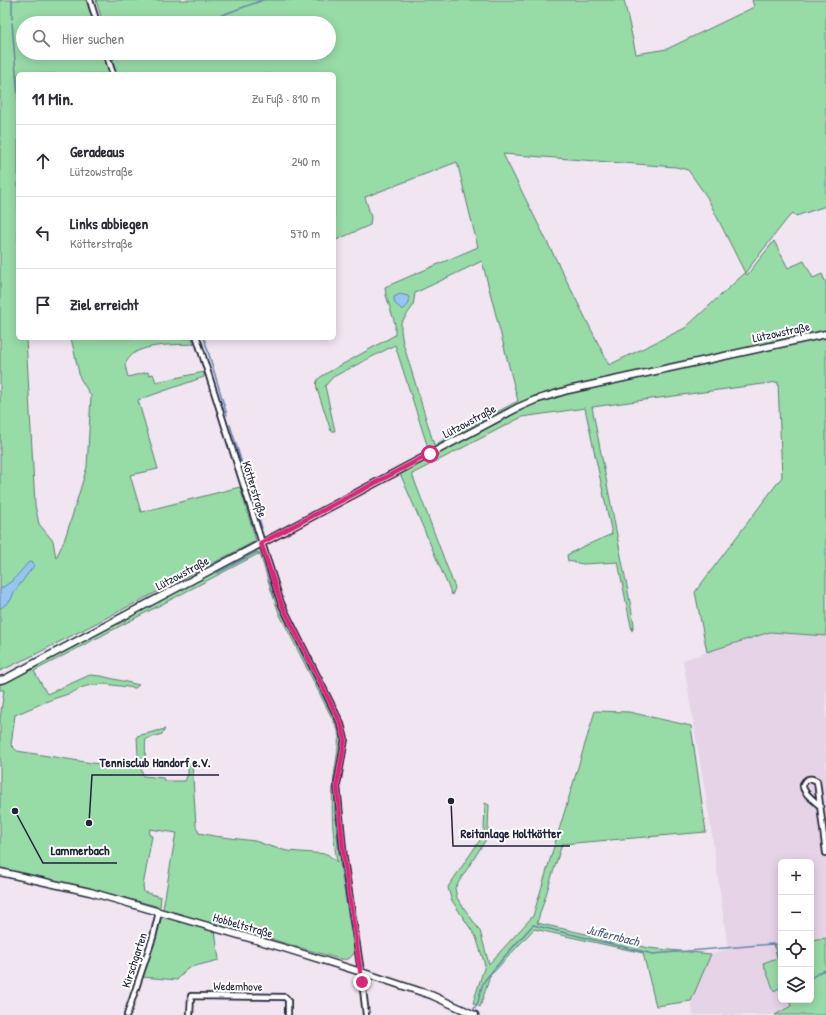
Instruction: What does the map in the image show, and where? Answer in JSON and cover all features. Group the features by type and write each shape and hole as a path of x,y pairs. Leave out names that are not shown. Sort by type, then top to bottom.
{"street":[{"path":"90,0 95,16"},
{"path":"108,60 112,72"},
{"name":"Lützowstraße","path":"0,680 5,679 535,400 568,390 826,334"},
{"name":"Kötterstraße","path":"198,340 281,603 341,724 345,739 337,785 344,859 366,1015"},
{"path":"820,806 804,791 803,786 807,779 812,778 817,781 826,853"},
{"name":"Hobbeltstraße","path":"0,872 90,892 284,948 431,995 475,1015"},
{"name":"Kirschgarten","path":"126,1015 159,912"},
{"name":"Wedemhove","path":"190,1015 191,996 285,997 288,1000 288,1015"}],"shaded area":[{"path":"770,632 826,636 826,938 814,940 814,859 778,859 778,944 774,945 777,958 763,963 774,990 778,988 778,1003 790,1003 791,1006 775,1015 693,1015 691,1001 711,954 728,949 710,821 683,660"}],"green space":[{"path":"0,0 87,0 92,16 16,16 16,60 106,60 109,72 16,72 16,340 26,340 35,505 39,524 53,541 56,558 64,541 87,467 91,396 80,378 71,340 193,340 194,344 170,345 142,349 135,352 125,365 128,377 148,372 149,375 153,374 156,382 204,372 204,377 138,400 158,469 130,475 141,512 240,487 256,541 0,671"},
{"path":"96,0 624,0 636,54 667,49 754,7 752,0 826,0 826,206 796,216 793,213 745,273 747,275 774,241 788,268 804,261 813,278 822,274 826,283 826,636 770,632 707,652 695,592 782,477 778,382 592,407 634,624 632,631 618,562 583,564 568,561 567,555 612,534 585,408 522,417 412,474 455,588 452,595 399,471 430,454 395,345 333,377 325,386 335,431 331,431 317,389 317,381 322,376 395,335 395,324 385,287 478,247 457,162 365,197 371,217 370,225 336,240 336,72 113,72 112,60 336,60 336,16 101,16","holes":["503,154 676,167 688,170 707,197 745,273 685,328 609,365","482,261 518,401 434,445 403,343 401,331 401,323 413,306 415,293"]},
{"path":"260,549 264,552 281,603 341,724 345,739 337,785 337,810 341,855 355,952 349,958 340,959 214,923 219,960 187,968 177,980 142,977 162,915 177,833 150,829 149,835 152,836 143,886 144,892 161,897 160,907 84,887 0,870 0,719 4,690 0,690 0,684 255,550","holes":["258,554 261,557 279,613 338,730 332,805 333,834 337,862 327,854 287,851 255,841 199,833 196,826 192,762 188,762 188,774 185,781 165,781 163,778 143,776 141,767 145,757 146,739 162,734 165,729 137,736 138,755 135,766 123,768 17,751 11,745 15,715 91,685 105,684 135,688 139,685 101,676 90,675 47,694 34,671"]},
{"path":"595,711 629,712 691,726 706,832 562,844 537,923 648,948 711,954 691,1001 656,1006 643,953 534,929 490,976 480,1007 473,1003 485,965 476,937 451,899 448,887 480,840 484,830 485,803 489,805 488,829 485,841 455,888 457,898 480,931 489,964 533,916"},
{"path":"826,938 826,1015 775,1015 791,1006 790,1003 814,1003 814,940"},
{"path":"774,944 778,944 778,989 774,991 763,963 777,958"}],"water":[{"path":"400,294 408,296 409,300 407,306 402,310 394,300 394,297"},
{"path":"29,562 34,564 33,567 14,592 11,600 0,608 0,589 12,581"}],"waterway":[{"path":"12,0 12,19"},
{"path":"219,16 263,0"},
{"path":"12,23 16,73"},
{"path":"205,340 227,415"},
{"path":"230,425 262,528"},
{"path":"217,573 254,553 259,553 262,555 274,594 282,613 341,735 336,780"},
{"path":"335,788 335,811 339,854"},
{"path":"340,863 351,931"},
{"name":"Juffernbach","path":"474,1009 478,1002 485,980 533,925 653,954 773,944 778,956"},
{"name":"Juffernbach","path":"814,976 826,970"}],"place":[{"name":"Reitanlage Holtkötter","path":"451,801"},
{"name":"Lammerbach","path":"15,811"},
{"name":"Tennisclub Handorf e.V.","path":"89,823"}],"route":[{"path":"362,982 344,859 337,785 345,739 341,724 281,603 261,543 430,454"}]}
